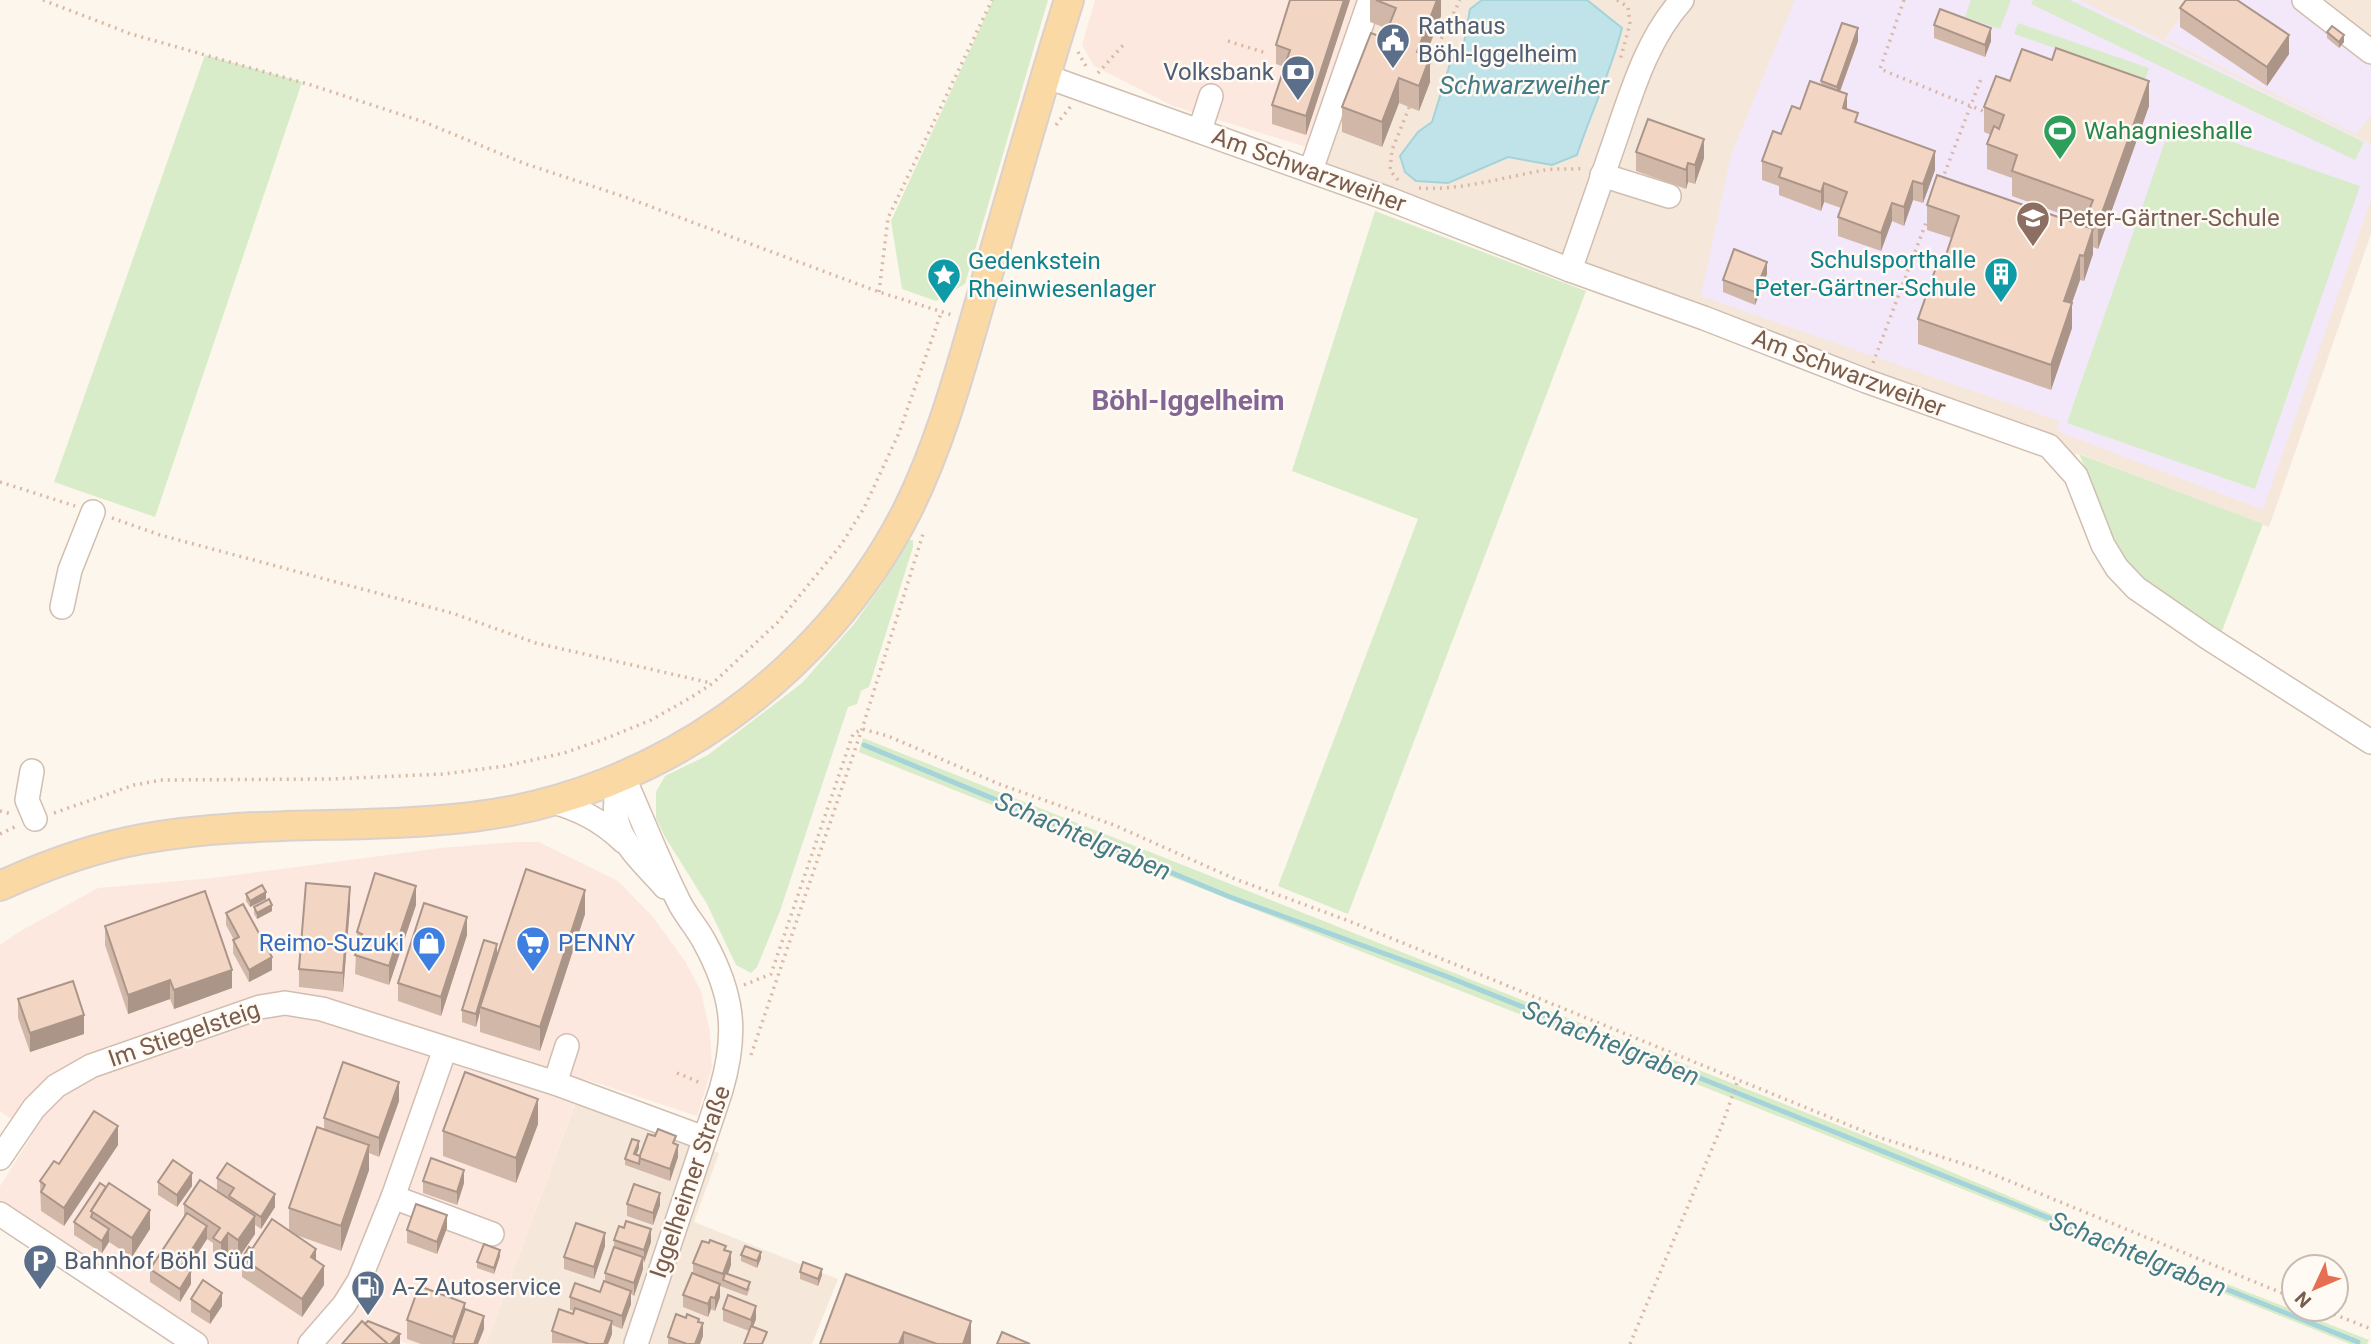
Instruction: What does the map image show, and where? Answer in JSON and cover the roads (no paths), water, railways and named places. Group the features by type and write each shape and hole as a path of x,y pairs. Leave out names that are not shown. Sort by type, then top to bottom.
{"main road":[{"path":"0,886 61,860 145,838 213,830 437,820 500,812 550,801 623,776 681,747 762,691 810,646 853,597 890,542 920,484 943,423 975,320 1069,0"}],"street":[{"path":"1311,170 1370,0"},
{"path":"1570,270 1632,91 1653,40 1682,0"},
{"path":"2304,0 2371,52"},
{"name":"Am Schwarzweiher","path":"1045,76 1082,78 1200,130 1311,170 1396,192 1570,270 1704,318 1866,381 2049,446 2076,476 2104,545 2117,568 2136,588 2371,742"},
{"path":"1200,130 1211,96"},
{"path":"1605,169 1669,196"},
{"path":"62,607 70,570 93,512"},
{"path":"32,771 27,800 35,819"},
{"path":"623,776 616,792 614,807 617,826 625,842"},
{"path":"623,776 681,905"},
{"path":"550,801 591,815 609,827 681,905"},
{"name":"Iggelheimer Straße","path":"636,1344 730,1061 732,1018 726,992 704,941 681,905"},
{"name":"Im Stiegelsteig","path":"0,1158 34,1108 56,1086 71,1076 125,1053 260,1007 285,1003 322,1009 555,1083 705,1138"},
{"path":"555,1083 567,1046"},
{"path":"310,1344 344,1305 359,1281 393,1196 445,1049"},
{"path":"393,1196 492,1234"},
{"path":"0,1214 196,1344"}],"water":[{"name":"Schwarzweiher","path":"1482,0 1587,0 1622,28 1607,76 1577,155 1552,165 1508,157 1448,183 1416,181 1405,172 1400,156 1418,132 1432,122 1450,64 1464,43 1470,9"}],"waterway":[{"name":"Schachtelgraben","path":"864,745 1230,897 1443,975 2358,1342"}],"place":[{"name":"Rathaus Böhl-Iggelheim","path":"1393,70"},
{"name":"Volksbank","path":"1298,102"},
{"name":"Wahagnieshalle","path":"2060,161"},
{"name":"Peter-Gärtner-Schule","path":"2033,248"},
{"name":"Schulsporthalle Peter-Gärtner-Schule","path":"2001,304"},
{"name":"Gedenkstein Rheinwiesenlager","path":"944,305"},
{"name":"Reimo-Suzuki","path":"429,973"},
{"name":"PENNY","path":"533,973"},
{"name":"Bahnhof Böhl Süd","path":"40,1291"},
{"name":"A-Z Autoservice","path":"368,1317"}],"district":[{"name":"Böhl-Iggelheim","path":"1188,400"}]}
